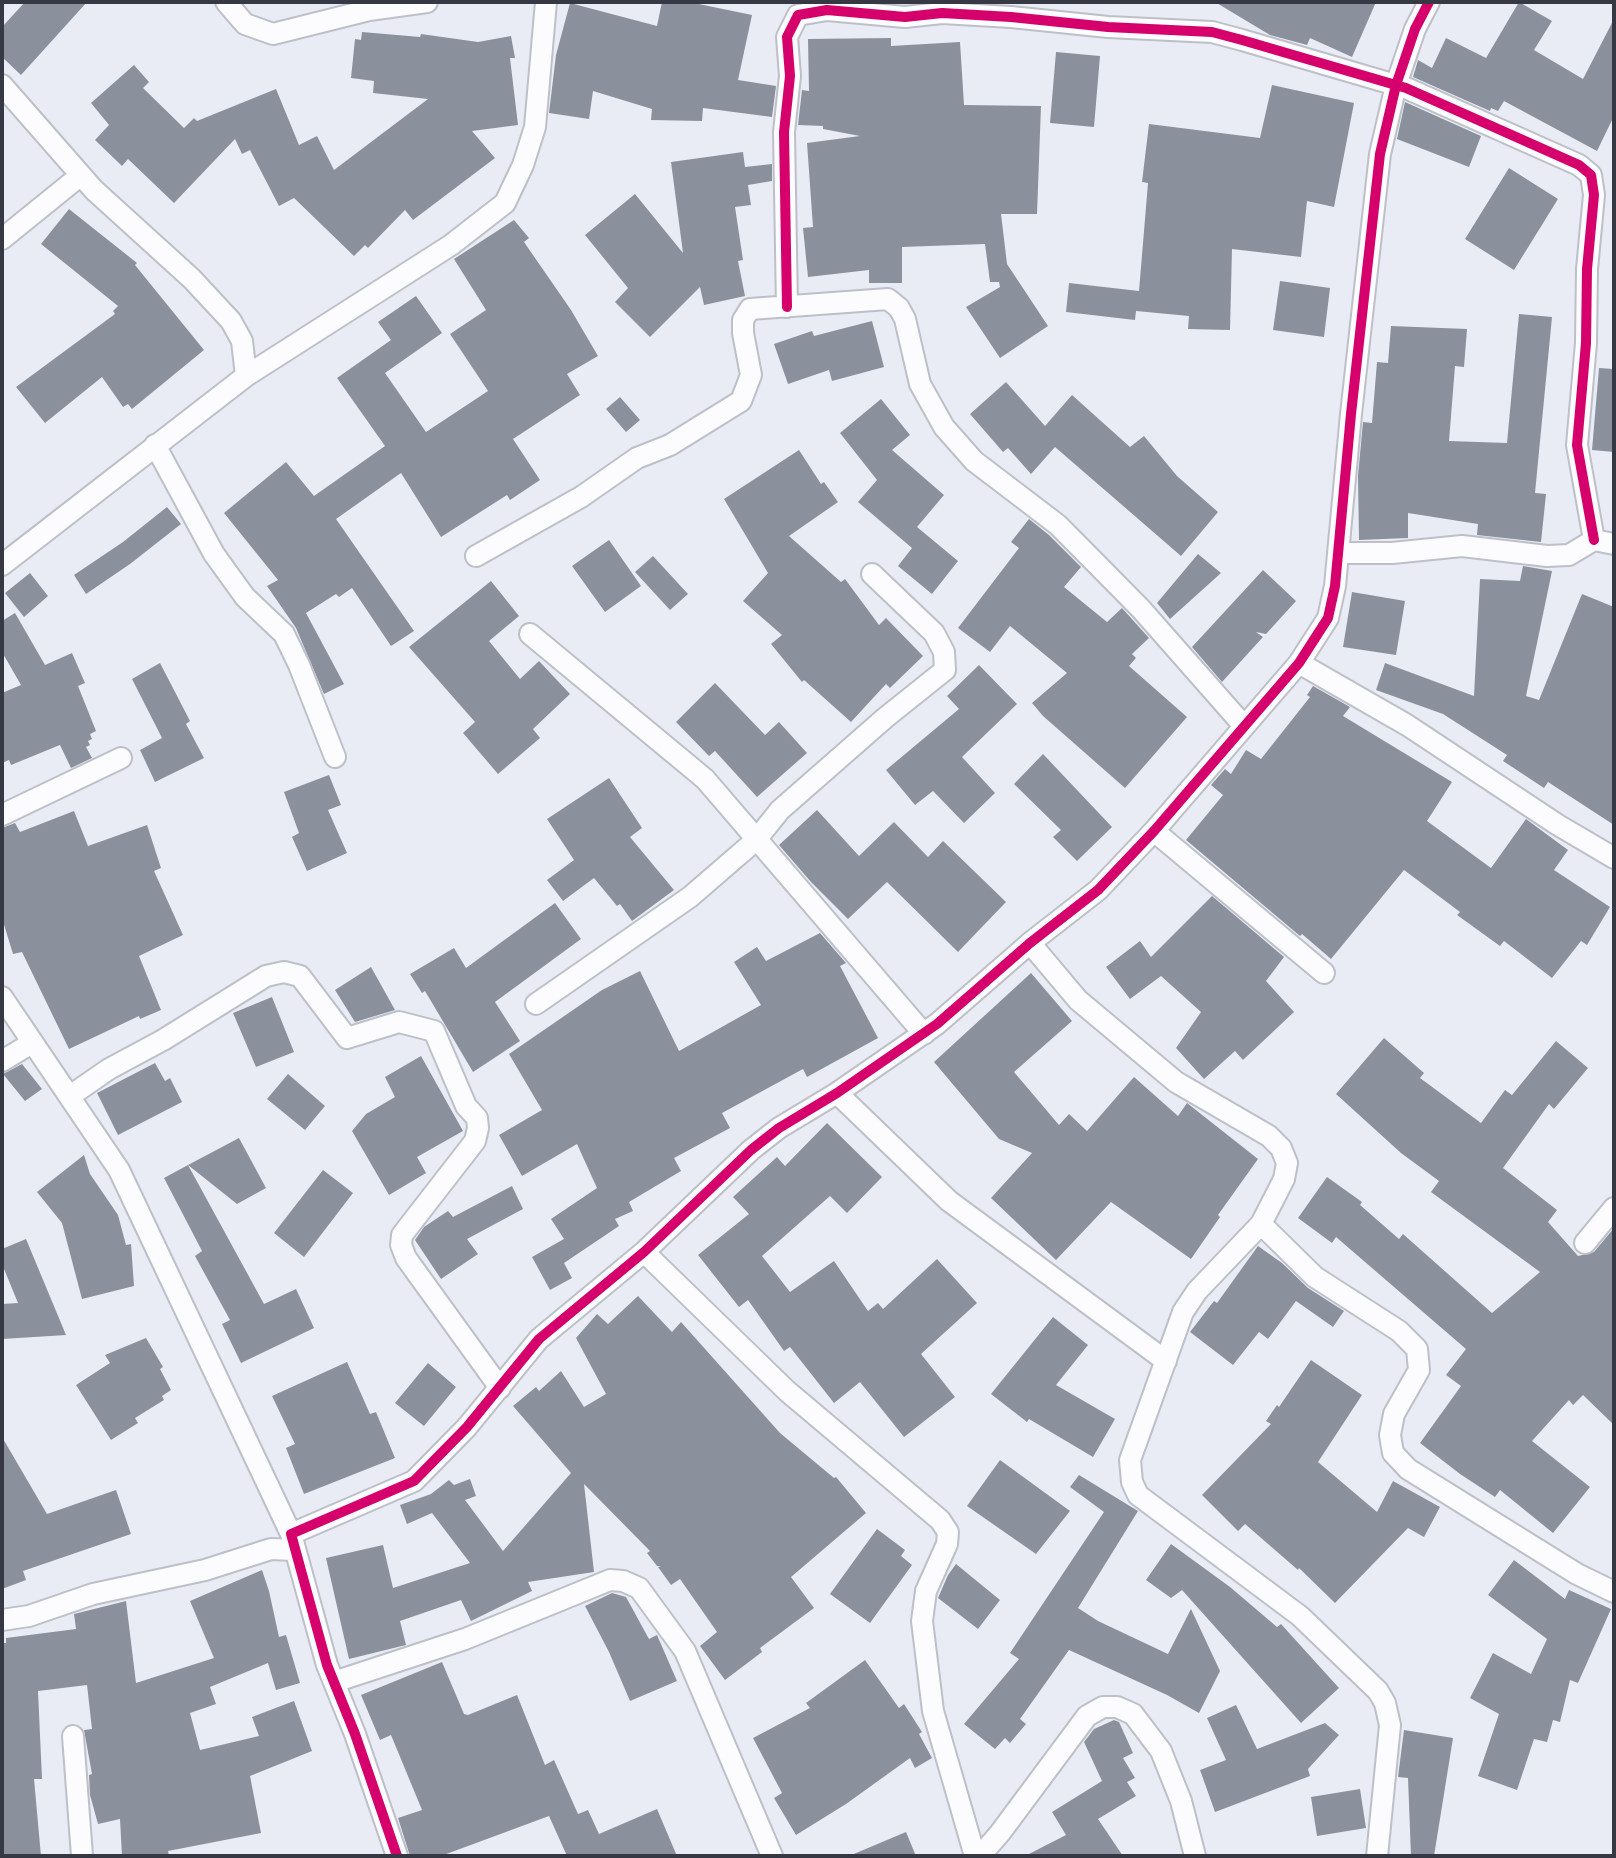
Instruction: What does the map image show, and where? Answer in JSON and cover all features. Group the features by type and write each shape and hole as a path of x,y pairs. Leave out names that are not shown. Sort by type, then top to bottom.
{"street":[{"path":"226,2 245,24 273,34 369,10 427,2"},
{"path":"2,565 246,376 451,245 505,203 523,165 535,127 546,2"},
{"path":"2,1620 29,1616 93,1594 205,1570 292,1542 414,1481 467,1427 539,1339 644,1252 751,1150 779,1128 924,1034 1030,943 1098,890 1154,831 1299,663 1328,618 1335,586 1352,398 1380,154 1396,85 1415,29 1429,2"},
{"path":"787,307 784,132 790,76 787,37 793,9 905,10 1108,27 1212,32 1396,85 1579,165 1591,175 1594,195 1577,445 1604,542 1569,555 1547,556 1462,546 1392,553 1338,553"},
{"path":"2,85 81,175 192,279 231,321 242,341 246,376"},
{"path":"2,239 81,175"},
{"path":"476,556 581,497 637,458 670,445 741,401 751,375 743,333 745,315 750,309 888,299 899,308 905,319 920,384 944,427 974,461 1058,525 1141,609 1244,726"},
{"path":"155,445 214,554 245,597 284,634 335,757"},
{"path":"536,1004 690,897 756,840 780,810 945,670 944,652 934,633 872,574"},
{"path":"530,634 705,779 924,1034"},
{"path":"1299,663 1407,725 1614,858"},
{"path":"2,815 121,758"},
{"path":"1154,831 1324,973"},
{"path":"1030,943 1078,1000 1176,1082 1269,1136 1281,1148 1287,1163 1284,1179 1261,1224 1197,1291 1183,1312 1130,1460 1132,1482 1138,1495 1300,1616 1378,1691 1385,1703 1390,1725 1377,1856"},
{"path":"70,1096 109,1069 163,1040 266,976 284,972 300,976 347,1038 399,1022 434,1031 466,1106 477,1118 478,1128 475,1141 402,1235 401,1245 406,1258 500,1388"},
{"path":"2,997 119,1170 292,1542 334,1682 397,1856"},
{"path":"2,1061 32,1043"},
{"path":"837,1093 949,1201 1166,1361"},
{"path":"1585,1243 1614,1208"},
{"path":"1261,1224 1315,1277 1399,1331 1417,1349 1419,1370 1394,1414 1390,1435 1393,1453 1408,1469 1577,1574 1614,1592"},
{"path":"644,1252 787,1391 940,1520 948,1532 947,1544 926,1591 922,1621 933,1711 977,1856"},
{"path":"334,1682 465,1639 610,1580 623,1581 639,1588 685,1651 772,1856"},
{"path":"977,1856 1087,1716 1103,1707 1117,1707 1133,1714 1161,1751 1181,1801 1195,1856"},
{"path":"73,1736 82,1856"}],"building":[{"path":"25,2 87,2 21,75 2,57 2,27"},
{"path":"662,2 689,2 752,15 738,80 776,86 772,117 703,108 702,121 651,120 652,109 593,91 589,119 549,113 556,55 570,3 657,26"},
{"path":"1215,2 1376,2 1352,57 1310,38 1307,45 1270,35"},
{"path":"1519,2 1552,21 1534,50 1583,79 1614,19 1614,116 1597,151 1504,101 1498,111 1491,108 1490,111 1413,77 1418,60 1432,68 1446,38 1486,58"},
{"path":"362,32 420,37 421,34 478,42 511,36 515,58 510,58 518,125 472,131 495,158 413,220 405,210 368,248 365,245 354,256 294,198 279,206 250,150 242,154 235,139 174,203 128,159 122,166 95,140 109,125 91,103 134,65 149,82 143,88 184,128 194,118 197,121 276,89 299,145 317,136 334,170 428,99 373,93 374,81 351,78 355,39 361,40"},
{"path":"891,38 891,46 960,42 964,105 1041,106 1037,214 1001,214 1007,264 1048,326 1000,358 966,307 1000,287 999,282 990,282 985,244 902,247 902,283 869,283 869,270 808,277 803,228 813,227 807,143 860,136 823,129 823,126 798,125 802,90 809,91 808,39"},
{"path":"1056,52 1100,56 1094,127 1050,123"},
{"path":"1272,85 1354,103 1334,207 1307,201 1301,257 1232,249 1230,330 1188,329 1189,316 1136,311 1135,320 1066,312 1069,283 1139,291 1148,183 1142,182 1149,124 1260,138"},
{"path":"1405,102 1481,136 1469,167 1397,139"},
{"path":"743,152 745,167 772,164 772,181 748,185 751,205 735,207 743,260 738,261 745,296 704,305 700,287 650,337 615,302 628,288 585,235 635,194 683,253 671,162"},
{"path":"1509,168 1558,199 1514,270 1465,239"},
{"path":"69,209 137,263 135,265 204,350 132,409 128,404 123,407 102,377 45,423 16,387 115,314 113,311 118,306 41,244"},
{"path":"514,220 529,238 524,242 598,356 567,374 580,395 513,439 540,480 510,500 507,495 441,537 401,473 336,519 414,631 391,646 352,588 306,613 344,684 324,694 296,628 267,586 278,580 224,513 286,462 314,496 385,446 337,378 391,340 378,322 416,296 442,333 385,373 426,432 488,391 450,334 486,310 454,259"},
{"path":"1280,281 1330,288 1324,337 1273,330"},
{"path":"1519,314 1552,317 1535,493 1546,494 1541,542 1477,535 1478,524 1408,513 1408,538 1359,540 1358,476 1363,422 1372,423 1377,362 1388,363 1391,326 1467,329 1464,367 1455,366 1449,441 1507,443"},
{"path":"872,321 884,367 832,381 829,370 788,384 774,344 812,331 814,336"},
{"path":"1599,368 1614,369 1614,452 1592,450"},
{"path":"1006,382 1045,426 1072,395 1130,447 1144,436 1177,476 1218,512 1181,556 1055,447 1031,474 1008,448 1003,452 970,414"},
{"path":"620,397 640,420 626,432 606,409"},
{"path":"881,399 910,435 892,450 944,495 917,527 958,561 932,594 898,566 912,548 858,502 877,480 840,433"},
{"path":"799,450 821,484 824,482 838,502 789,536 841,582 845,579 879,625 886,618 923,656 890,688 886,684 851,722 804,680 802,682 771,644 782,635 743,601 768,573 724,499"},
{"path":"167,507 181,524 86,594 74,575"},
{"path":"1029,519 1081,567 1064,587 1107,622 1122,608 1149,638 1132,654 1136,658 1129,666 1187,717 1125,788 1032,703 1067,673 1010,626 990,652 958,628 1019,548 1011,542"},
{"path":"609,540 641,586 605,612 572,566"},
{"path":"1198,554 1221,573 1170,619 1157,603"},
{"path":"653,556 688,594 670,610 635,572"},
{"path":"1523,566 1552,571 1526,696 1539,700 1582,594 1614,607 1614,825 1548,782 1544,788 1503,761 1507,755 1443,714 1376,690 1385,663 1474,696 1480,579 1520,581"},
{"path":"1263,570 1296,601 1266,634 1256,632 1263,637 1222,682 1192,647"},
{"path":"30,573 48,596 24,617 5,593"},
{"path":"491,581 519,616 489,641 520,679 539,661 570,694 533,729 540,738 498,774 463,733 475,722 409,647"},
{"path":"1352,592 1405,601 1396,655 1343,647"},
{"path":"15,613 45,665 72,653 85,683 78,686 96,731 90,734 92,739 86,747 92,758 71,768 60,745 11,765 9,760 2,763 2,693 21,685 2,652 2,621"},
{"path":"160,663 190,721 186,724 204,758 155,782 140,750 162,738 132,679"},
{"path":"979,665 1017,704 962,757 995,793 964,823 933,791 915,805 886,770 959,709 947,696"},
{"path":"715,683 765,735 779,722 807,753 757,797 715,751 709,756 676,722"},
{"path":"1313,686 1350,707 1343,716 1452,782 1427,821 1491,868 1526,819 1568,850 1554,870 1610,907 1587,945 1581,941 1552,978 1504,941 1500,946 1457,915 1460,912 1404,870 1331,959 1186,840 1223,795 1211,785 1225,769 1231,774 1246,750 1261,759 1310,697 1307,695"},
{"path":"1043,754 1112,827 1077,861 1053,837 1061,830 1014,784"},
{"path":"329,775 341,805 328,810 347,853 307,871 292,837 299,833 284,792"},
{"path":"609,778 642,828 630,837 674,890 632,921 594,878 563,901 547,880 574,860 547,819"},
{"path":"817,810 859,856 894,822 928,857 943,841 1006,902 958,952 887,882 848,919 779,845"},
{"path":"74,811 88,846 147,825 161,868 154,871 183,935 139,956 161,1010 140,1019 139,1016 69,1049 22,952 13,954 2,918 2,828 15,823 20,832"},
{"path":"1212,896 1284,957 1266,981 1294,1012 1243,1060 1235,1051 1204,1079 1176,1048 1201,1012 1161,976 1130,999 1106,967 1140,941 1151,957"},
{"path":"555,903 581,939 495,1002 520,1041 473,1072 425,991 422,993 410,974 454,948 466,968"},
{"path":"820,933 846,963 840,966 878,1038 807,1077 803,1069 722,1113 730,1128 674,1158 681,1171 629,1202 633,1211 615,1219 619,1226 564,1263 572,1278 550,1290 532,1257 564,1239 551,1219 597,1188 577,1144 522,1176 499,1135 542,1110 509,1054 602,990 640,971 679,1051 761,1005 734,962 757,947 766,961"},
{"path":"371,967 395,1010 355,1022 335,990"},
{"path":"1031,973 1072,1021 1014,1072 1059,1125 1069,1114 1087,1131 1134,1077 1178,1116 1187,1103 1258,1159 1191,1259 1111,1202 1056,1260 991,1198 1032,1153 999,1139 934,1062"},
{"path":"272,997 294,1052 256,1067 233,1013"},
{"path":"1384,1038 1424,1073 1420,1078 1481,1123 1505,1090 1512,1095 1556,1041 1588,1068 1554,1109 1549,1104 1503,1168 1557,1210 1548,1222 1578,1256 1594,1252 1614,1228 1614,1425 1583,1395 1573,1405 1569,1400 1532,1441 1590,1487 1553,1533 1500,1490 1495,1497 1420,1443 1461,1386 1446,1375 1466,1349 1336,1237 1332,1243 1298,1218 1327,1177 1362,1202 1360,1205 1399,1239 1403,1234 1492,1313 1540,1272 1431,1192 1439,1181 1401,1153 1336,1094"},
{"path":"421,1056 463,1131 417,1157 426,1173 389,1195 352,1131 366,1114 395,1097 385,1077"},
{"path":"155,1063 165,1081 170,1078 182,1102 118,1135 97,1093"},
{"path":"22,1064 42,1089 25,1101 3,1074"},
{"path":"288,1074 325,1106 305,1130 267,1099"},
{"path":"827,1123 882,1177 847,1213 830,1196 762,1256 790,1292 834,1261 868,1311 878,1303 883,1309 937,1259 977,1303 921,1354 955,1397 904,1437 860,1382 834,1403 790,1347 784,1351 748,1300 739,1307 698,1255 749,1214 733,1197 777,1157 785,1166"},
{"path":"239,1138 266,1188 237,1204 188,1165"},
{"path":"84,1155 90,1174 118,1215 126,1245 131,1244 134,1286 82,1299 62,1223 37,1192"},
{"path":"188,1165 264,1304 296,1289 314,1328 241,1363 222,1324 230,1320 195,1256 202,1251 164,1178"},
{"path":"323,1170 353,1193 304,1257 274,1233"},
{"path":"512,1186 523,1209 467,1239 478,1254 441,1279 415,1240 424,1227 448,1211 453,1217"},
{"path":"26,1239 66,1335 2,1339 2,1304 18,1303 2,1264 2,1249"},
{"path":"1258,1246 1282,1263 1308,1288 1344,1311 1333,1327 1296,1301 1268,1339 1259,1332 1233,1365 1190,1332 1214,1301 1217,1303"},
{"path":"638,1296 672,1332 681,1322 780,1433 836,1477 866,1513 791,1577 814,1608 760,1648 762,1652 725,1680 700,1646 717,1632 680,1579 671,1585 658,1567 661,1566 657,1566 647,1553 650,1551 584,1484 594,1572 528,1582 532,1591 471,1621 461,1600 400,1621 406,1645 349,1659 326,1558 383,1545 393,1588 470,1563 432,1513 407,1524 400,1505 431,1494 449,1480 454,1485 470,1479 476,1496 465,1500 503,1551 571,1473 513,1406 536,1387 539,1391 561,1371 584,1407 606,1394 576,1338 597,1314 608,1324"},
{"path":"1053,1317 1088,1345 1056,1385 1115,1419 1093,1457 1029,1419 1027,1422 991,1394"},
{"path":"146,1338 163,1367 160,1369 171,1390 162,1396 164,1400 135,1418 138,1423 111,1440 76,1385 110,1363 105,1355"},
{"path":"1311,1360 1362,1395 1318,1462 1377,1512 1393,1481 1440,1507 1424,1537 1408,1528 1335,1603 1299,1568 1245,1524 1238,1531 1202,1495 1271,1424 1266,1421"},
{"path":"347,1362 370,1414 376,1412 395,1458 304,1494 286,1448 295,1444 272,1396"},
{"path":"428,1363 456,1387 424,1426 395,1403"},
{"path":"2,1437 47,1514 116,1490 131,1534 23,1571 26,1580 2,1589"},
{"path":"1000,1460 1070,1511 1036,1554 967,1506"},
{"path":"1079,1475 1138,1511 1078,1608 1098,1621 1168,1654 1191,1609 1220,1671 1199,1713 1069,1650 1020,1719 1026,1724 1010,1743 1005,1738 995,1749 964,1724 1019,1659 1010,1653 1104,1512 1070,1487"},
{"path":"877,1529 905,1550 901,1556 912,1565 870,1623 830,1594"},
{"path":"1171,1544 1230,1587 1277,1627 1281,1624 1339,1688 1301,1723 1182,1590 1171,1598 1146,1580"},
{"path":"1514,1560 1565,1599 1569,1590 1611,1609 1578,1683 1570,1680 1560,1722 1553,1720 1547,1742 1534,1739 1517,1790 1478,1776 1499,1714 1470,1698 1493,1653 1531,1674 1547,1639 1488,1595"},
{"path":"956,1564 1000,1600 978,1629 938,1598"},
{"path":"262,1570 279,1637 286,1635 300,1683 276,1690 268,1663 210,1687 216,1704 190,1713 200,1750 259,1736 252,1717 294,1701 312,1751 250,1776 261,1833 168,1851 169,1856 122,1856 120,1819 98,1824 90,1795 89,1775 92,1774 84,1730 92,1729 87,1685 38,1691 42,1779 34,1779 41,1856 2,1856 2,1643 6,1643 6,1638 76,1629 74,1614 126,1601 136,1683 214,1658 190,1601"},
{"path":"612,1593 626,1597 649,1639 657,1635 677,1681 630,1701 585,1606"},
{"path":"865,1660 899,1708 904,1704 922,1732 919,1734 932,1758 915,1768 910,1758 796,1835 774,1798 782,1793 753,1738 810,1708 806,1703"},
{"path":"442,1662 464,1714 517,1695 545,1765 554,1760 578,1814 588,1810 599,1834 657,1809 677,1856 567,1856 549,1816 441,1856 410,1856 398,1818 422,1810 391,1735 380,1740 361,1695"},
{"path":"1236,1705 1257,1749 1325,1723 1339,1735 1308,1769 1310,1776 1215,1812 1200,1770 1226,1760 1207,1718"},
{"path":"1114,1720 1119,1722 1133,1753 1123,1758 1135,1778 1127,1782 1136,1796 1098,1819 1123,1856 1025,1856 1066,1835 1052,1812 1102,1781 1084,1742 1094,1729"},
{"path":"1404,1730 1453,1738 1434,1856 1411,1856 1408,1778 1398,1777"},
{"path":"1360,1789 1366,1828 1317,1836 1311,1797"},
{"path":"906,1832 916,1856 849,1856"}],"cycle path":[{"path":"397,1856 355,1734 327,1665 291,1534 414,1481 467,1427 539,1339 644,1252 751,1150 779,1128 837,1093 937,1024 1030,943 1098,890 1154,831 1299,663 1328,618 1335,586 1380,154 1396,85 1415,29 1429,2"},
{"path":"787,307 784,132 790,76 787,37 798,15 827,10 905,17 942,13 1212,32 1242,40 1406,88 1579,165 1591,175 1594,195 1577,445 1594,540"}]}
